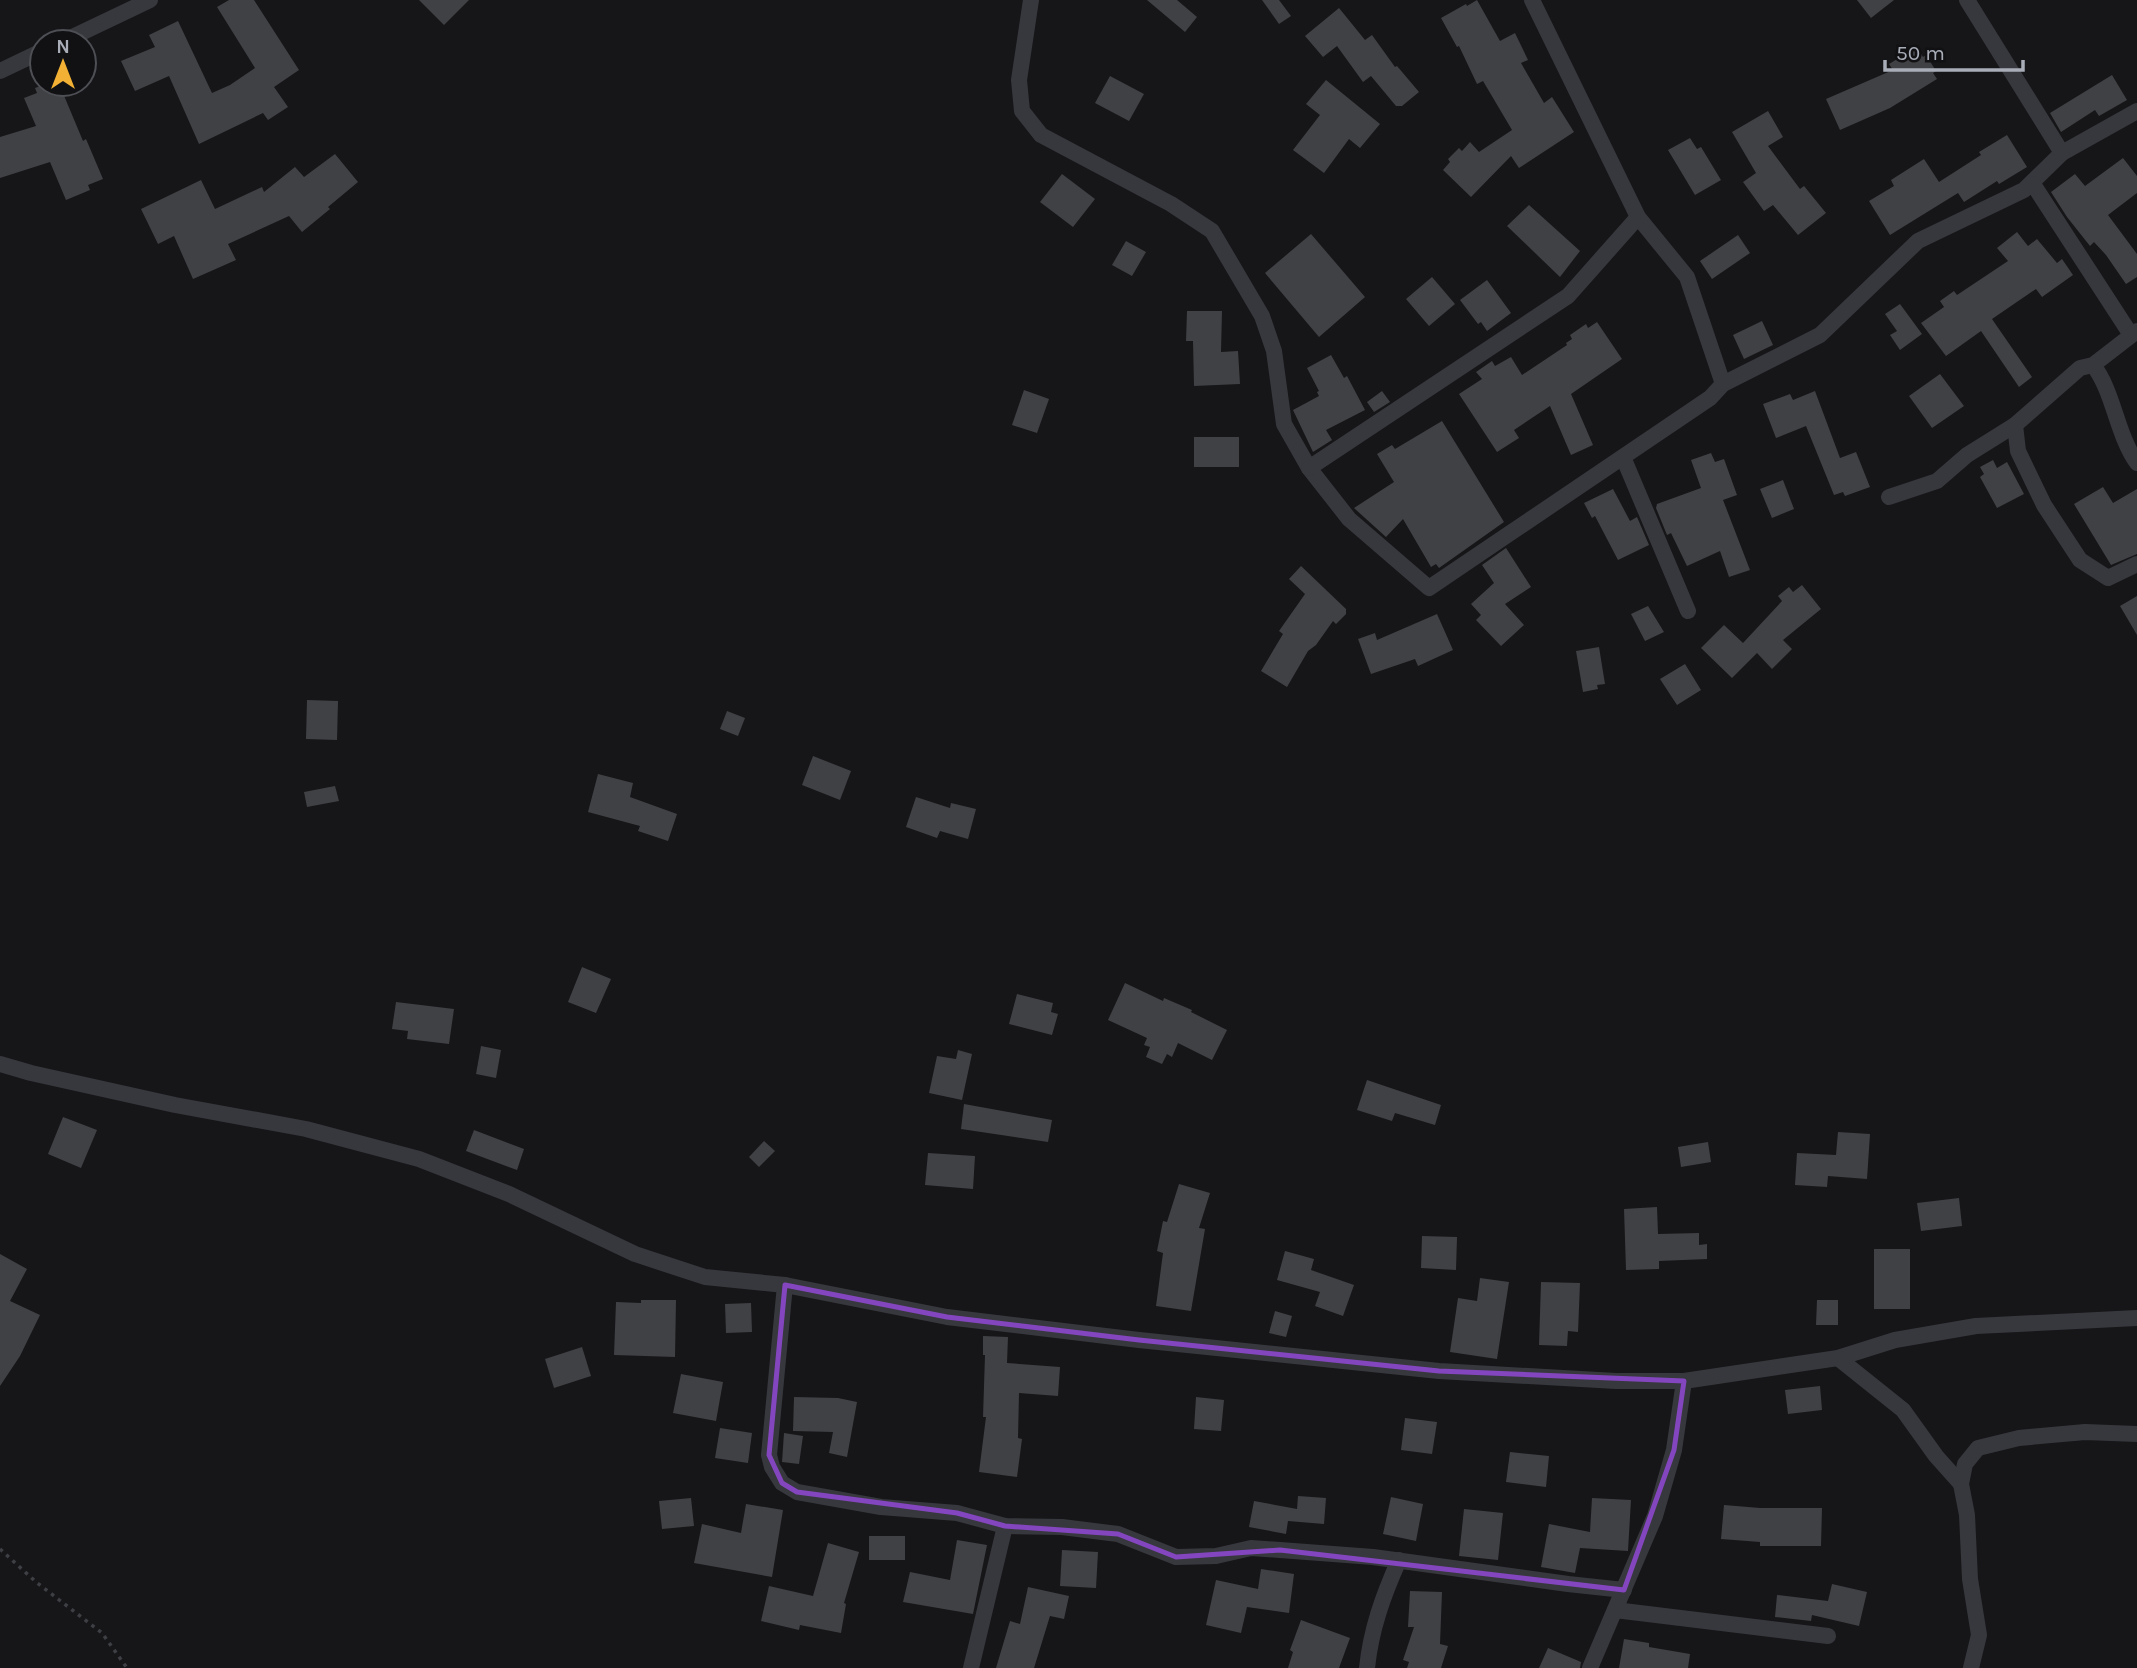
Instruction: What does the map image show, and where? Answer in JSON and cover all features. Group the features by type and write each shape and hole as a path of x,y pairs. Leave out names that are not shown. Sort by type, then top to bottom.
{"street":[{"path":"86,28 122,7 150,0"},
{"path":"1031,0 1018,80 1022,111 1041,135 1171,204 1212,232 1262,316 1274,351 1284,424 1309,468 1349,519 1429,588 1710,398 1723,384 1819,335 1918,241 2033,184 2062,153 2137,111"},
{"path":"1532,0 1637,217 1687,277 1723,384"},
{"path":"1967,0 2062,153"},
{"path":"0,71 28,58"},
{"path":"1889,497 1937,481 1967,455 2015,425 2080,368 2093,365 2134,333 2033,184"},
{"path":"1309,468 1568,296 1637,217"},
{"path":"2093,365 2103,378 2116,422 2137,463"},
{"path":"2015,425 2018,450 2044,505 2080,560 2108,578 2137,564"},
{"path":"1623,457 1688,611"},
{"path":"0,1064 174,1105 306,1129 419,1159 509,1194 635,1254 705,1277 785,1285 947,1317 1139,1340 1439,1371 1616,1381 1684,1381 1838,1358 1895,1340 1976,1326 2137,1318"},
{"path":"785,1285 769,1455 772,1467 782,1483 797,1492 881,1507 957,1513 1005,1526 1062,1527 1118,1534 1176,1558 1216,1556 1251,1548 1399,1560 1624,1590"},
{"path":"1838,1358 1903,1410 1936,1456 1961,1484"},
{"path":"1590,1668 1655,1516 1674,1450 1684,1381"},
{"path":"1971,1668 1979,1635 1970,1579 1967,1515 1961,1484 1965,1464 1978,1448 2019,1437 2085,1432 2137,1434"},
{"path":"971,1668 1005,1526"},
{"path":"1367,1668 1373,1628 1399,1560"},
{"path":"1615,1610 1828,1636"}],"path":[{"path":"0,1549 36,1582 102,1633 127,1668"}],"highlighted area":[{"path":"785,1285 947,1317 1139,1340 1439,1371 1684,1381 1674,1450 1624,1590 1280,1550 1176,1557 1118,1534 1005,1526 957,1513 797,1492 782,1483 769,1455"}],"building":[{"path":"229,0 254,0 299,70 274,87 288,107 268,120 263,113 199,144 169,76 135,91 121,61 155,47 149,35 178,21 212,93 230,85 255,68 217,7"},
{"path":"419,0 469,0 444,25"},
{"path":"1147,0 1177,0 1197,17 1185,32"},
{"path":"1262,0 1279,0 1291,16 1279,24"},
{"path":"1477,0 1500,41 1515,33 1528,60 1521,63 1544,103 1552,97 1574,132 1519,168 1511,156 1471,197 1443,170 1450,162 1448,159 1459,148 1462,151 1470,142 1479,152 1512,130 1483,81 1477,84 1459,46 1457,47 1441,18"},
{"path":"1857,0 1894,0 1871,18"},
{"path":"1339,8 1365,40 1372,35 1395,67 1397,66 1419,92 1402,106 1396,106 1371,76 1363,82 1337,46 1323,57 1305,36"},
{"path":"1917,47 1936,71 1933,73 1937,79 1890,108 1840,130 1826,99 1893,70 1889,64"},
{"path":"2112,75 2127,100 2099,116 2095,110 2061,132 2050,113"},
{"path":"1110,76 1144,94 1129,121 1095,103"},
{"path":"1326,80 1380,124 1360,148 1349,139 1324,173 1293,150 1320,115 1306,104"},
{"path":"24,98 65,98 103,179 88,185 90,190 66,200 50,162 0,178 0,137 36,126"},
{"path":"1768,111 1783,137 1768,146 1800,189 1804,186 1826,213 1798,235 1773,205 1764,211 1743,182 1756,173 1732,132"},
{"path":"2007,135 2027,167 1999,184 1997,181 1964,202 1958,193 1890,235 1869,201 1894,186 1891,180 1924,159 1939,182"},
{"path":"1690,138 1697,149 1701,147 1721,180 1695,195 1668,150"},
{"path":"335,154 358,182 328,207 330,209 302,232 289,216 228,244 236,260 193,279 174,236 158,244 141,209 201,180 215,209 262,187 264,192 295,167 304,177"},
{"path":"2123,158 2137,176 2137,193 2108,215 2137,254 2137,277 2126,284 2094,242 2090,246 2051,192 2075,174 2085,186"},
{"path":"1062,174 1095,199 1073,227 1040,202"},
{"path":"1529,205 1580,251 1560,277 1507,226"},
{"path":"2017,232 2028,246 2037,239 2057,263 2062,259 2073,275 2042,297 2036,289 1992,319 2032,377 2019,387 1981,331 1946,356 1921,323 1944,307 1940,301 1954,291 1957,295 2008,261 1997,248"},
{"path":"1311,234 1365,297 1319,337 1265,273"},
{"path":"1738,235 1750,253 1712,279 1700,261"},
{"path":"1126,241 1146,252 1132,276 1112,265"},
{"path":"1432,277 1455,304 1429,326 1406,299"},
{"path":"1487,280 1511,313 1487,331 1481,322 1478,324 1460,300"},
{"path":"1900,304 1922,334 1900,350 1890,335 1897,331 1885,314"},
{"path":"1187,311 1222,311 1221,352 1238,351 1240,384 1194,386 1193,341 1186,341"},
{"path":"1762,321 1773,345 1744,359 1733,335"},
{"path":"1597,322 1622,359 1571,394 1593,445 1571,455 1550,406 1514,430 1519,438 1497,452 1459,394 1482,379 1476,372 1492,361 1495,366 1511,357 1522,375 1567,345 1572,339 1570,335 1586,324 1588,328"},
{"path":"1331,355 1344,378 1347,376 1365,410 1326,430 1332,440 1313,452 1293,410 1319,396 1307,368"},
{"path":"1940,374 1964,406 1932,428 1909,396"},
{"path":"1024,390 1049,399 1037,433 1012,425"},
{"path":"1382,391 1390,402 1374,412 1367,402"},
{"path":"1815,391 1840,458 1856,452 1870,487 1845,496 1843,492 1834,495 1806,426 1776,438 1763,404 1790,394 1793,400"},
{"path":"1442,421 1504,522 1439,568 1436,564 1431,567 1403,519 1386,537 1354,508 1394,482 1377,454 1392,445 1395,449"},
{"path":"1194,437 1239,437 1239,467 1194,467"},
{"path":"1711,453 1715,462 1724,459 1737,495 1723,500 1750,570 1729,577 1720,551 1687,566 1671,533 1667,535 1656,508 1657,504 1701,488 1691,460"},
{"path":"1993,460 1997,468 2007,462 2024,494 1997,508 1980,477 1984,474 1980,467"},
{"path":"1783,480 1794,509 1772,518 1760,489"},
{"path":"2103,487 2113,503 2137,489 2137,554 2111,565 2074,504"},
{"path":"1613,489 1630,521 1637,517 1649,545 1618,560 1595,516 1592,518 1584,503"},
{"path":"1506,548 1531,587 1505,604 1524,625 1501,646 1476,620 1481,615 1471,604 1494,583 1482,565"},
{"path":"1301,566 1346,609 1346,614 1336,624 1333,621 1316,645 1308,651 1287,687 1261,671 1283,634 1279,631 1305,594 1289,579"},
{"path":"1802,585 1821,609 1783,640 1792,649 1772,669 1757,653 1732,678 1701,648 1724,625 1743,643 1782,601 1778,596 1789,587 1793,592"},
{"path":"2137,596 2137,635 2120,606"},
{"path":"1648,606 1664,632 1645,641 1631,614"},
{"path":"1437,614 1453,650 1418,666 1415,659 1371,674 1358,639 1375,633 1377,640"},
{"path":"1599,647 1605,684 1597,685 1598,689 1583,692 1576,651"},
{"path":"1685,664 1701,690 1677,705 1660,679"},
{"path":"307,700 338,701 337,740 306,739"},
{"path":"727,711 745,718 738,736 720,729"},
{"path":"813,756 851,771 840,800 802,785"},
{"path":"598,774 633,783 630,797 677,814 668,841 638,831 640,826 588,812"},
{"path":"335,786 339,801 307,807 304,792"},
{"path":"916,797 950,808 951,803 976,809 968,839 940,831 937,838 906,827"},
{"path":"582,967 611,979 596,1013 568,1002"},
{"path":"1125,983 1163,1001 1164,998 1192,1010 1191,1012 1227,1030 1212,1060 1178,1043 1172,1057 1167,1054 1162,1064 1146,1057 1150,1047 1144,1045 1147,1038 1108,1020"},
{"path":"1017,994 1053,1003 1051,1012 1058,1014 1052,1035 1009,1024"},
{"path":"396,1002 454,1009 449,1044 407,1039 408,1031 392,1029"},
{"path":"481,1046 501,1050 496,1078 476,1074"},
{"path":"958,1050 972,1054 962,1100 929,1093 937,1056 956,1059"},
{"path":"1367,1080 1441,1105 1435,1125 1395,1113 1392,1121 1357,1110"},
{"path":"964,1104 1052,1120 1048,1142 961,1129"},
{"path":"63,1117 97,1130 81,1168 48,1154"},
{"path":"474,1130 524,1149 517,1170 466,1151"},
{"path":"1838,1132 1870,1134 1867,1179 1828,1176 1827,1187 1795,1185 1797,1153 1836,1155"},
{"path":"764,1141 775,1151 759,1167 749,1157"},
{"path":"1708,1142 1711,1162 1681,1167 1678,1147"},
{"path":"928,1153 975,1156 973,1189 925,1185"},
{"path":"1179,1184 1210,1193 1199,1228 1205,1229 1191,1311 1156,1306 1163,1253 1157,1251 1163,1221 1167,1222"},
{"path":"1959,1198 1962,1226 1921,1231 1917,1203"},
{"path":"1657,1207 1658,1234 1699,1233 1699,1245 1707,1244 1707,1259 1659,1261 1659,1269 1626,1270 1624,1209"},
{"path":"1422,1236 1457,1237 1456,1270 1421,1268"},
{"path":"1874,1249 1910,1249 1910,1309 1874,1309"},
{"path":"1285,1251 1314,1259 1311,1270 1354,1285 1343,1316 1315,1306 1320,1292 1277,1280"},
{"path":"0,1254 27,1269 10,1301 40,1315 20,1356 0,1386"},
{"path":"1480,1278 1509,1282 1497,1359 1450,1352 1458,1298 1477,1301"},
{"path":"1541,1282 1580,1283 1578,1332 1568,1331 1567,1346 1539,1345"},
{"path":"641,1300 676,1300 675,1357 614,1355 616,1302 641,1303"},
{"path":"1817,1300 1838,1300 1838,1325 1816,1325"},
{"path":"751,1303 752,1332 726,1333 725,1304"},
{"path":"1275,1311 1292,1316 1286,1337 1269,1333"},
{"path":"983,1336 1008,1337 1007,1363 1060,1367 1058,1396 1019,1393 1018,1438 1022,1439 1017,1477 979,1472 986,1417 983,1417"},
{"path":"582,1347 591,1376 554,1388 545,1359"},
{"path":"681,1374 723,1382 716,1421 673,1413"},
{"path":"1820,1386 1822,1410 1788,1414 1785,1390"},
{"path":"794,1397 838,1398 857,1402 847,1457 829,1453 833,1432 793,1431"},
{"path":"1196,1397 1224,1400 1221,1431 1194,1429"},
{"path":"1405,1418 1437,1422 1432,1454 1401,1450"},
{"path":"720,1428 752,1433 748,1463 715,1458"},
{"path":"784,1433 803,1436 799,1464 782,1462"},
{"path":"1510,1452 1549,1456 1546,1487 1506,1482"},
{"path":"1298,1496 1326,1498 1324,1524 1288,1521 1286,1534 1249,1527 1254,1501 1297,1509"},
{"path":"1391,1497 1423,1504 1416,1541 1383,1534"},
{"path":"691,1498 694,1526 662,1529 659,1501"},
{"path":"1592,1498 1631,1500 1628,1551 1580,1548 1575,1573 1541,1567 1549,1524 1590,1532"},
{"path":"746,1504 783,1510 772,1577 694,1563 702,1524 741,1533"},
{"path":"1724,1505 1822,1508 1821,1546 1760,1546 1760,1542 1721,1539"},
{"path":"1464,1509 1503,1513 1498,1560 1459,1556"},
{"path":"869,1536 905,1536 905,1560 869,1560"},
{"path":"957,1540 987,1545 973,1614 903,1602 910,1572 950,1580"},
{"path":"828,1543 859,1552 844,1603 841,1633 800,1625 799,1630 761,1621 769,1586 813,1596"},
{"path":"1062,1550 1098,1552 1096,1588 1060,1586"},
{"path":"1261,1569 1294,1574 1289,1613 1247,1607 1241,1633 1206,1625 1216,1580 1258,1589"},
{"path":"1832,1584 1867,1592 1859,1626 1812,1615 1811,1621 1775,1617 1777,1595 1828,1601"},
{"path":"1028,1587 1069,1596 1064,1619 1050,1616 1034,1668 996,1668 1010,1621 1020,1624"},
{"path":"1410,1591 1442,1592 1440,1644 1448,1646 1441,1668 1407,1668 1409,1662 1403,1660 1414,1627 1408,1627"},
{"path":"1301,1620 1350,1638 1339,1668 1288,1668 1293,1652 1290,1650"},
{"path":"1624,1639 1649,1643 1649,1647 1690,1654 1688,1668 1619,1668"},
{"path":"1548,1648 1581,1662 1580,1668 1539,1668"}]}
